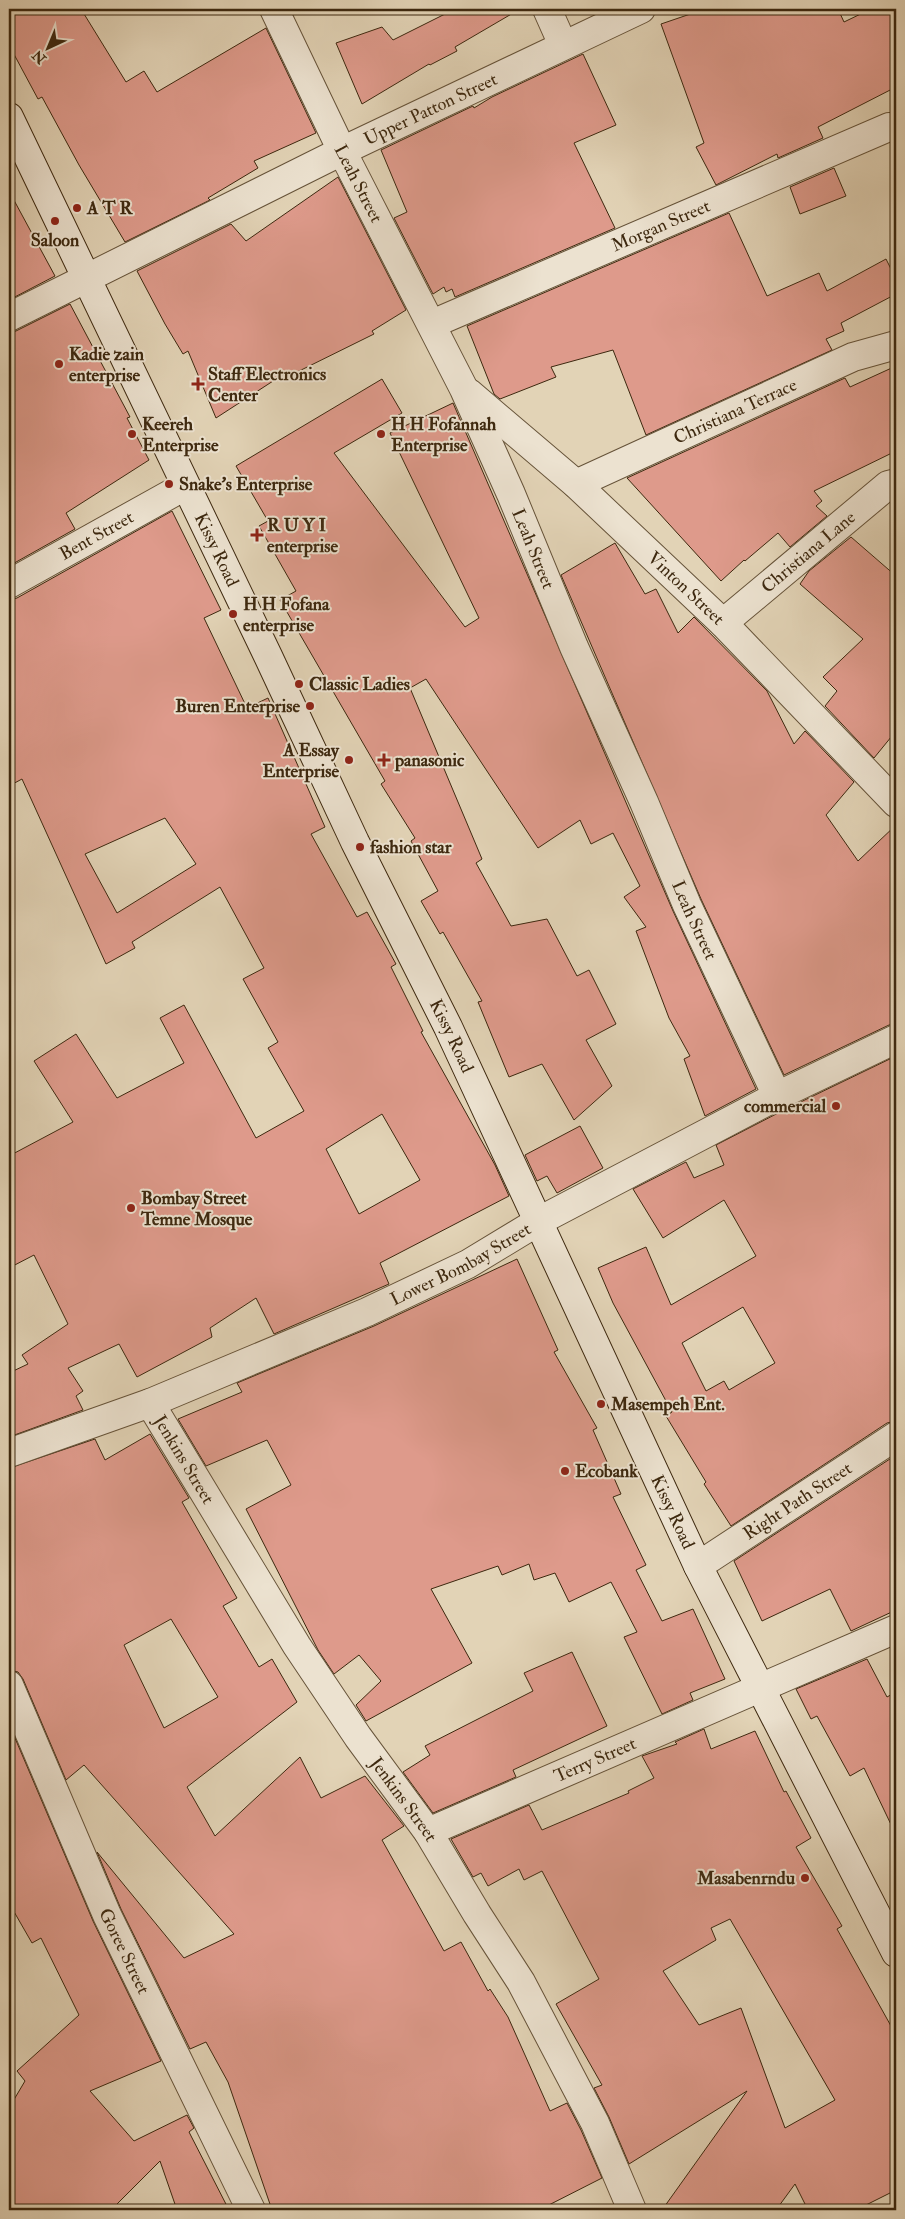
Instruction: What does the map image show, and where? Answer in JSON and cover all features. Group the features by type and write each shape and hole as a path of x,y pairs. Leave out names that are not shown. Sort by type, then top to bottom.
{"street":[{"name":"Leah Street","path":"274,9 342,151 464,389 688,905 777,1096"},
{"path":"547,9 563,46"},
{"name":"Upper Patton Street","path":"9,318 342,151 641,9"},
{"name":"Kissy Road","path":"9,117 268,656 355,842 448,1027 698,1566 896,1953"},
{"name":"Morgan Street","path":"432,324 889,127"},
{"name":"Christiana Terrace","path":"576,484 853,357 896,345"},
{"name":"Vinton Street","path":"464,389 576,484 723,623 896,803"},
{"name":"Christiana Lane","path":"723,623 888,485 896,483"},
{"name":"Bent Street","path":"9,584 185,486"},
{"name":"Lower Bombay Street","path":"9,1453 150,1403 367,1312 468,1264 539,1221 777,1096 896,1039"},
{"name":"Jenkins Street","path":"150,1403 297,1646 358,1737 428,1832 477,1914 521,1982 595,2123 632,2210"},
{"name":"Right Path Street","path":"698,1566 896,1436"},
{"name":"Terry Street","path":"428,1832 896,1629"},
{"name":"Goree Street","path":"9,1686 107,1915 251,2210"}],"building":[{"path":"9,9 81,9 126,82 144,71 157,92 266,28 316,133 254,161 258,168 208,198 210,200 125,242 79,165 42,97 38,99 9,45"},
{"path":"455,9 520,9 455,47 457,51 429,64 362,104 336,43 382,27 393,40"},
{"path":"705,9 838,9 844,22 871,9 896,9 896,87 818,127 823,138 778,158 777,154 716,185 696,147 704,143 661,24"},
{"path":"583,54 616,125 574,143 615,228 455,297 452,289 446,292 444,287 433,294 394,218 407,212 381,150 473,106 474,108 492,97"},
{"path":"834,168 846,196 800,214 790,187"},
{"path":"338,177 406,310 372,331 374,334 289,376 287,372 216,418 188,351 183,354 137,271 231,224 246,241"},
{"path":"9,191 55,276 9,300"},
{"path":"729,213 767,296 819,273 827,291 886,259 896,279 896,294 841,323 844,331 826,339 832,350 646,435 613,350 551,367 556,377 500,399 494,394 467,326"},
{"path":"70,304 130,417 127,418 149,460 66,513 75,529 9,566 9,333"},
{"path":"896,366 896,451 814,491 822,501 816,506 827,516 790,547 778,533 721,581 627,478 845,378 850,387"},
{"path":"382,379 402,413 334,453 465,627 479,618 390,433 453,403 673,911 756,1089 705,1116 684,1059 690,1056 669,1018 636,931 646,927 624,897 640,886 613,833 591,844 580,820 538,848 426,679 410,688 482,859 476,863 511,926 547,919 577,976 589,970 616,1024 586,1040 612,1086 574,1120 542,1064 509,1077 478,1002 482,1001 443,932 440,934 421,901 438,891 411,841 415,838 381,784 385,781 280,600 296,591 259,526 268,521 236,466"},
{"path":"172,511 221,610 204,618 247,708 268,698 325,827 311,834 357,917 367,912 396,964 391,967 423,1031 421,1032 495,1165 509,1196 380,1263 389,1284 274,1334 256,1298 210,1328 212,1337 137,1377 119,1344 68,1368 83,1391 76,1396 83,1410 9,1437 9,1373 28,1364 22,1355 68,1324 34,1255 9,1268 9,1156 73,1122 34,1061 76,1034 117,1098 184,1063 160,1018 184,1005 256,1138 304,1111 268,1048 278,1042 243,979 264,968 220,887 132,942 135,948 106,964 22,779 9,786 9,600 17,598","holes":["165,818 196,864 117,913 85,854","382,1114 420,1180 359,1214 326,1149"]},
{"path":"851,537 896,576 896,731 874,758 825,706 837,691 823,677 863,639 800,584 809,571"},
{"path":"615,543 645,594 656,589 678,633 694,617 767,691 794,744 805,731 854,782 826,815 858,861 896,825 896,1024 889,1025 784,1075 701,899 561,575"},
{"path":"896,1056 896,1421 887,1423 731,1526 704,1484 706,1482 666,1416 672,1412 613,1303 598,1268 646,1247 671,1305 756,1256 724,1200 663,1238 633,1189 686,1162 694,1178 724,1165 716,1145","holes":["743,1307 775,1363 729,1390 724,1381 706,1391 682,1343"]},
{"path":"580,1126 603,1168 557,1193 547,1176 537,1181 525,1155"},
{"path":"517,1259 558,1350 554,1352 597,1428 593,1430 621,1494 613,1497 646,1565 636,1570 662,1621 693,1609 725,1679 690,1693 693,1700 662,1714 624,1637 637,1632 611,1582 569,1602 555,1573 534,1580 529,1564 502,1575 498,1566 431,1589 472,1663 366,1721 356,1705 381,1681 359,1655 334,1674 318,1650 246,1509 291,1485 267,1440 206,1466 178,1419 242,1392 237,1383 374,1326"},
{"path":"150,1434 189,1498 182,1502 237,1598 223,1606 259,1667 272,1659 297,1702 187,1787 215,1836 300,1757 321,1798 365,1776 404,1826 382,1840 444,1951 461,1942 488,1991 490,1989 508,2017 550,2111 567,2103 602,2178 539,2210 272,2210 228,2082 206,2042 190,2049 121,1909 97,1852 184,1958 234,1934 84,1765 66,1780 23,1679 18,1672 9,1670 9,1468 95,1439 105,1460","holes":["171,1619 218,1697 164,1728 124,1645"]},
{"path":"896,1455 896,1610 851,1631 830,1589 762,1621 734,1561"},
{"path":"572,1652 607,1726 513,1770 516,1777 433,1813 403,1772 430,1755 425,1746 533,1691 524,1673"},
{"path":"867,1659 887,1697 896,1692 896,1835 864,1768 850,1776 817,1716 811,1719 796,1689"},
{"path":"9,1724 93,1921 161,2061 90,2091 134,2141 187,2115 194,2128 189,2132 229,2210 177,2210 160,2161 111,2210 9,2210 9,2108 25,2081 17,2071 79,2015 41,1938 32,1943 9,1903"},
{"path":"704,1729 711,1749 755,1731 784,1792 786,1791 811,1838 796,1847 842,1926 837,1929 896,2035 896,2190 856,2210 808,2210 795,2184 776,2210 662,2210 747,2091 629,2164 594,2088 602,2085 556,2004 599,1979 542,1871 524,1880 519,1869 488,1886 481,1873 473,1877 451,1839 529,1805 542,1830 629,1793 628,1791 654,1778 642,1756 677,1744 675,1742","holes":["730,1919 835,2100 785,2128 741,2008 699,2025 663,1971 716,1940 711,1928"]}],"place":[{"name":"A T R","path":"77,208"},
{"name":"Saloon","path":"55,221"},
{"name":"Kadie zain enterprise","path":"59,364"},
{"name":"Staff Electronics Center","path":"198,384"},
{"name":"Keereh Enterprise","path":"132,434"},
{"name":"H H Fofannah Enterprise","path":"381,434"},
{"name":"Snake's Enterprise","path":"169,484"},
{"name":"R U Y I enterprise","path":"257,535"},
{"name":"H H Fofana enterprise","path":"233,614"},
{"name":"Classic Ladies","path":"299,684"},
{"name":"Buren Enterprise","path":"310,706"},
{"name":"A Essay Enterprise","path":"349,760"},
{"name":"panasonic","path":"384,760"},
{"name":"fashion star","path":"360,847"},
{"name":"commercial","path":"836,1106"},
{"name":"Bombay Street Temne Mosque","path":"131,1208"},
{"name":"Masempeh Ent.","path":"601,1404"},
{"name":"Ecobank","path":"565,1471"},
{"name":"Masabenrndu","path":"805,1878"}]}
